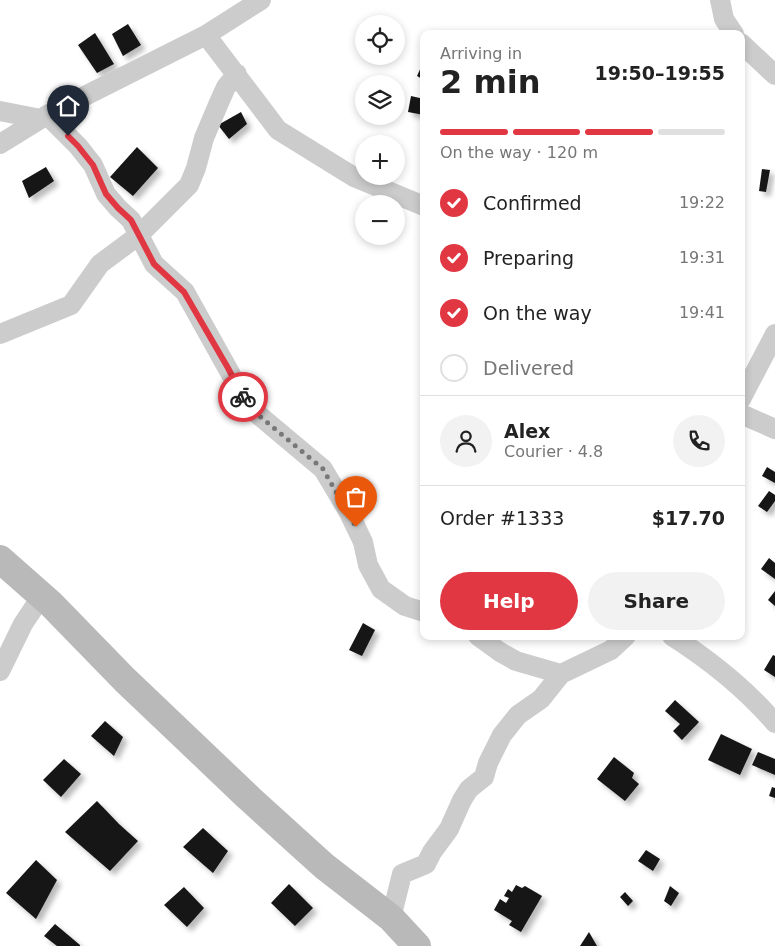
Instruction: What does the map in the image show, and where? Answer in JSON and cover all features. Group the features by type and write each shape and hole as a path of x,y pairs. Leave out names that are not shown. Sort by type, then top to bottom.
{"main road":[{"path":"0,559 51,604 124,680 249,798 324,866 391,918 417,946"}],"street":[{"path":"0,144 44,117 206,35 261,0"},
{"path":"720,0 724,19 731,30"},
{"path":"206,35 278,130 354,177 420,204"},
{"path":"745,47 775,75"},
{"path":"0,334 70,305 100,264 139,236 189,185 204,138 218,105 226,87 237,74"},
{"path":"0,111 44,117 78,146 93,165 106,194 131,220 148,249 154,264 184,292 249,407 323,469 348,511 363,542 368,565 381,589 405,606 420,611"},
{"path":"745,391 775,334"},
{"path":"745,416 775,429"},
{"path":"0,671 23,624 41,597"},
{"path":"484,640 516,661 561,674"},
{"path":"391,918 402,874 405,871 426,864 432,852 449,829 469,789 484,777 488,763 502,735 518,714 541,699 561,674 612,650 622,640"},
{"path":"678,640 729,677 754,699 775,723"}],"building":[{"path":"128,24 141,45 123,56 112,34"},
{"path":"95,33 114,64 97,73 78,45"},
{"path":"411,96 420,98 420,114 408,112"},
{"path":"241,112 247,124 229,139 218,125"},
{"path":"137,147 158,168 133,196 110,177"},
{"path":"46,167 54,181 29,198 22,181"},
{"path":"762,169 770,170 766,192 759,191"},
{"path":"767,467 775,472 775,483 762,476"},
{"path":"769,491 775,495 775,501 767,512 758,506"},
{"path":"769,558 775,563 775,579 761,569"},
{"path":"775,591 775,606 768,600"},
{"path":"363,623 375,630 362,656 349,650"},
{"path":"773,655 775,656 775,677 764,670"},
{"path":"675,700 699,722 682,740 673,731 680,724 665,711"},
{"path":"105,721 123,737 114,756 91,736"},
{"path":"721,734 752,749 740,775 708,760"},
{"path":"758,752 775,759 775,775 752,765"},
{"path":"614,757 634,773 632,778 639,784 625,801 597,779"},
{"path":"64,759 81,774 61,797 43,780"},
{"path":"772,787 775,788 775,798 769,796"},
{"path":"97,801 138,841 110,871 65,832"},
{"path":"203,828 228,851 213,873 183,847"},
{"path":"646,850 660,859 653,871 638,861"},
{"path":"36,860 57,880 36,919 6,893"},
{"path":"289,884 313,908 295,926 271,903"},
{"path":"516,885 522,888 525,886 542,896 521,932 509,925 512,921 494,910 500,899 506,903 509,898 504,896 508,889 512,892"},
{"path":"670,886 679,893 671,906 664,901"},
{"path":"184,887 204,908 187,927 164,905"},
{"path":"625,892 633,901 628,906 620,897"},
{"path":"55,924 80,946 57,946 44,936"},
{"path":"589,932 597,946 580,946"}],"way so far":[{"path":"243,397 249,407 301,448 323,469 356,527"}],"route":[{"path":"68,136 93,165 106,194 131,220 148,249 154,264 184,292 243,397"}]}
